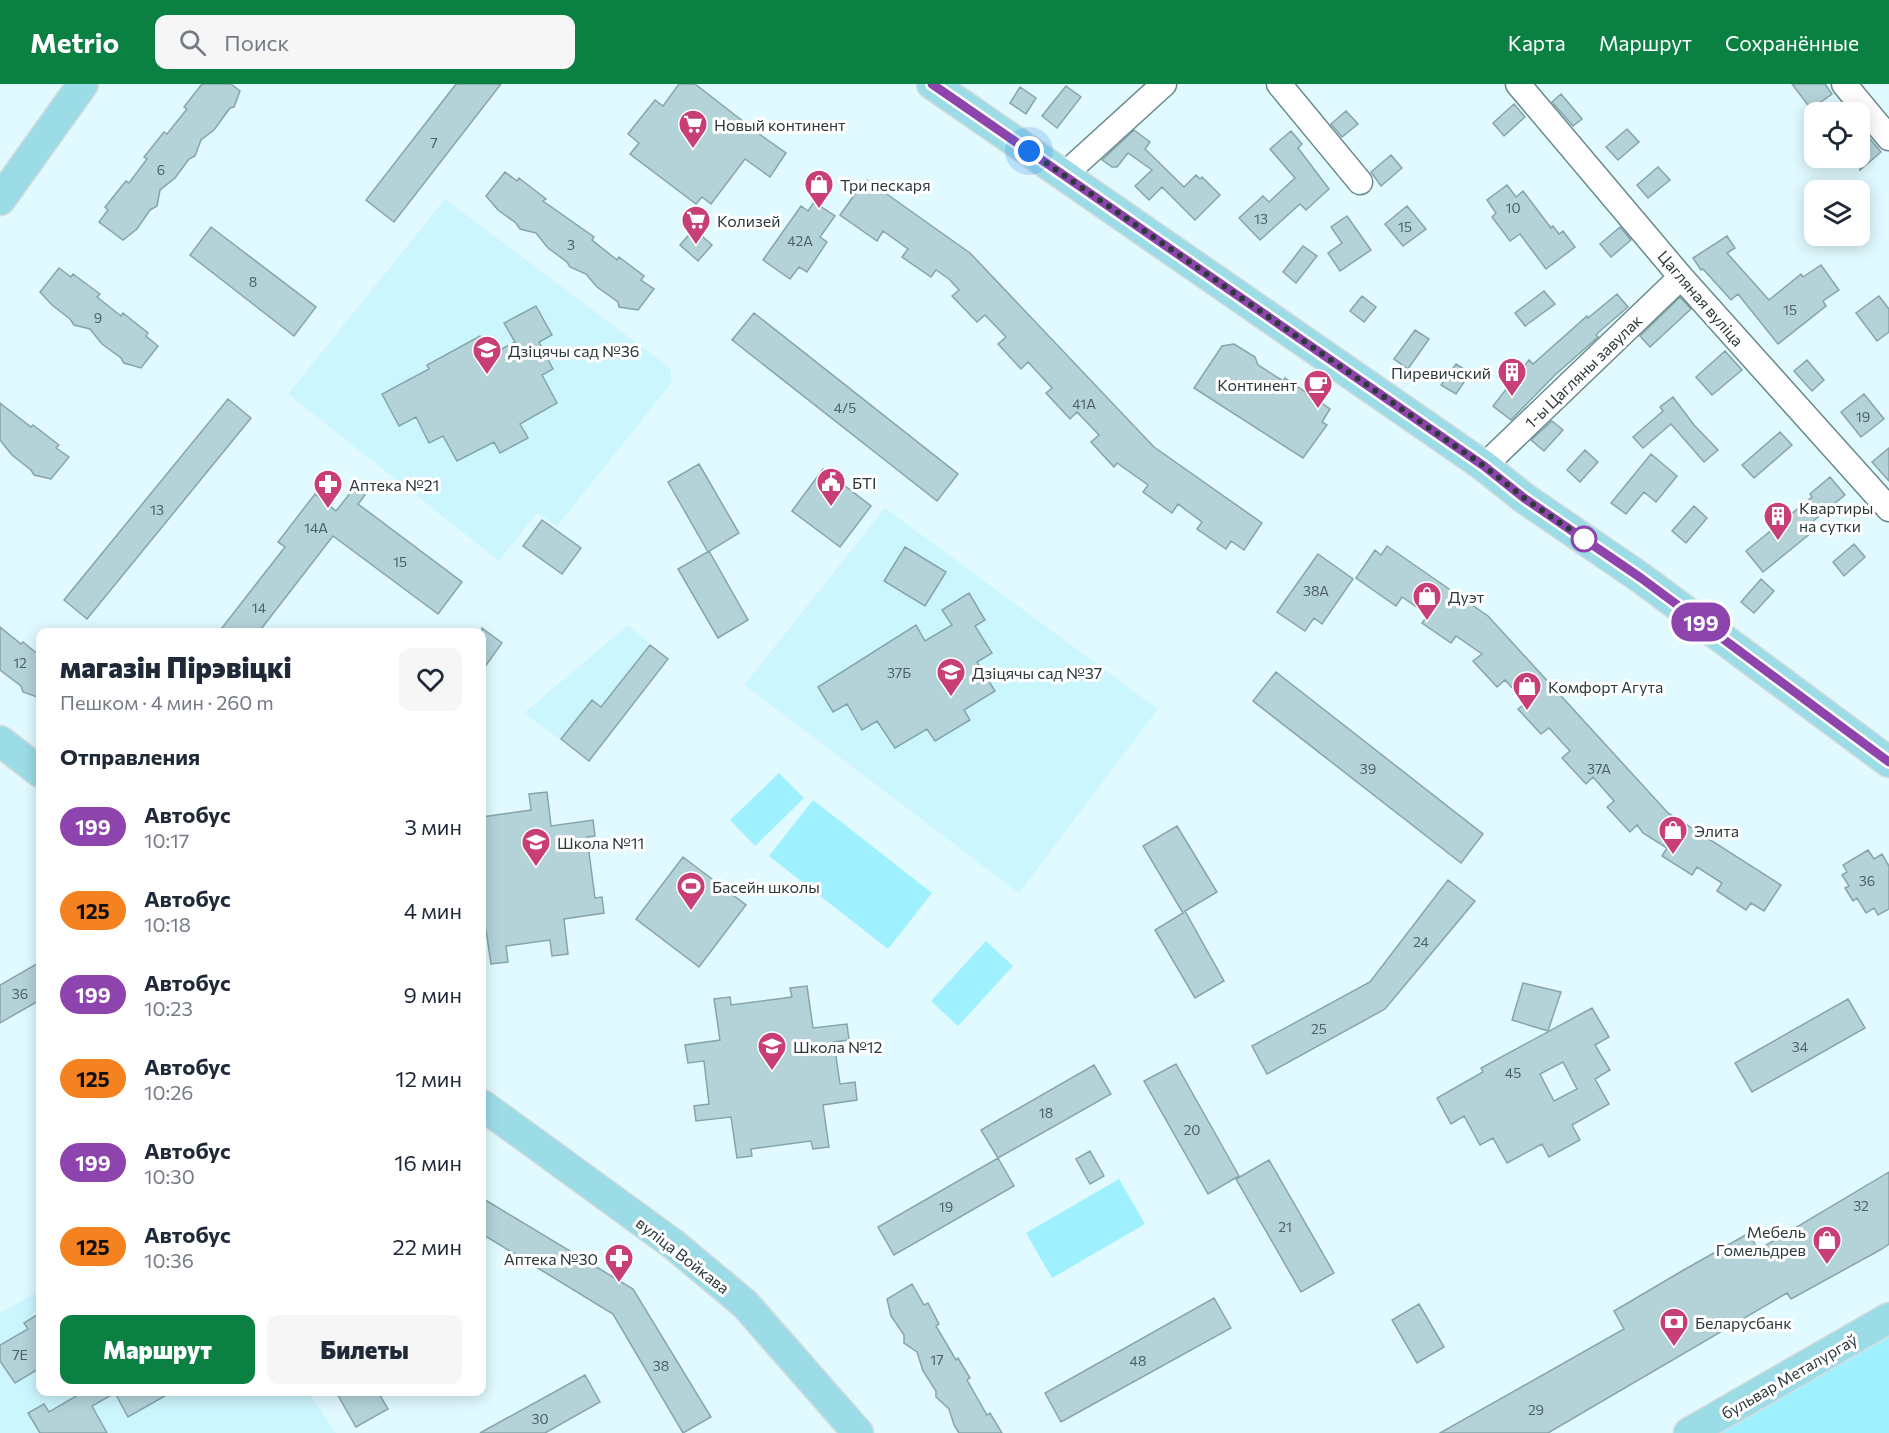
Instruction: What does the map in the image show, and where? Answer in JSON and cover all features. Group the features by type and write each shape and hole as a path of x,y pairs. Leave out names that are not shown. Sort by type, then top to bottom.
{"main road":[{"path":"0,200 83,84"},
{"path":"932,84 1484,466 1524,498 1641,578 1889,762"},
{"path":"0,741 36,769"},
{"name":"вуліца Войкава","path":"486,1108 673,1244 745,1304 858,1433"},
{"name":"бульвар Металургаў","path":"1689,1433 1889,1318"}],"street":[{"path":"1064,175 1164,84"},
{"path":"1279,84 1360,182"},
{"name":"Цагляная вуліца","path":"1518,84 1682,277 1889,509"},
{"path":"1844,84 1889,138"},
{"name":"1-ы Цагляны завулак","path":"1484,466 1682,277"}],"shaded area":[{"name":"Дзіцячы сад №36","path":"445,199 670,368 672,382 557,526 537,513 499,561 288,394"},
{"name":"Дзіцячы сад №37","path":"885,508 1158,709 1019,893 744,685"},
{"path":"628,625 668,659 589,761 524,713"},
{"path":"779,773 804,798 755,846 730,820"},
{"path":"813,800 932,893 888,949 769,856"},
{"path":"986,941 1013,966 958,1026 931,1001"},
{"path":"1119,1179 1145,1224 1052,1278 1026,1233"},
{"path":"36,1292 36,1396 311,1396 336,1433 0,1433 0,1313"},
{"path":"1889,1330 1889,1433 1706,1433"}],"building":[{"path":"202,84 231,84 240,91 234,107 230,108 214,130 201,140 195,156 189,159 175,178 160,190 157,206 150,210 137,229 123,240 99,222 108,210 105,207 126,181 129,183 147,159 144,157 187,109 184,107"},
{"path":"456,84 501,84 394,222 366,200"},
{"name":"Новый континент","path":"679,84 695,84 786,153 770,177 745,159 711,204 702,197 696,204 630,154 639,143 628,134 655,100 663,106"},
{"path":"1792,84 1825,84 1832,94 1821,102 1806,102"},
{"path":"1066,86 1081,97 1057,128 1042,116"},
{"path":"1020,87 1036,98 1026,114 1010,103"},
{"path":"1561,94 1582,119 1573,126 1552,102"},
{"path":"1514,104 1525,117 1504,136 1493,123"},
{"path":"1346,111 1358,124 1342,137 1331,124"},
{"path":"1627,129 1639,142 1618,160 1606,147"},
{"path":"1134,130 1150,142 1145,149 1184,187 1196,175 1200,179 1202,177 1220,195 1195,220 1162,187 1149,200 1135,186 1152,170 1128,153 1117,167 1112,167 1102,160"},
{"path":"1291,131 1302,144 1298,148 1329,189 1306,210 1300,204 1260,240 1239,218 1263,196 1269,202 1295,178 1270,149"},
{"path":"1870,139 1881,152 1870,161"},
{"path":"1391,155 1402,168 1381,186 1371,172"},
{"path":"1658,167 1670,180 1648,198 1637,185"},
{"path":"505,172 517,181 519,178 546,199 543,201 594,237 592,240 617,260 619,257 644,276 641,280 654,289 638,310 619,307 618,302 597,287 586,274 570,267 567,262 548,248 536,233 520,229 516,223 498,210 486,196"},
{"path":"867,180 970,253 1154,447 1262,523 1244,550 1231,541 1226,549 1197,529 1202,522 1178,504 1172,513 1143,492 1148,485 1117,463 1114,467 1091,442 1099,435 1077,412 1070,419 1046,393 1052,388 1028,362 1021,369 998,344 1006,337 985,315 977,322 952,296 959,290 949,279 936,270 931,277 902,257 908,249 883,231 877,241 840,215"},
{"path":"1507,185 1516,197 1523,191 1551,228 1553,226 1559,234 1563,231 1575,247 1546,269 1520,234 1510,241 1492,217 1496,213 1487,200"},
{"path":"814,202 835,216 820,237 827,242 807,272 799,267 790,279 763,260 801,206 808,211"},
{"path":"1407,206 1426,229 1403,246 1385,224"},
{"path":"1347,216 1371,250 1340,271 1328,253 1342,243 1331,227"},
{"path":"211,227 316,307 294,336 190,255"},
{"path":"1620,227 1631,240 1611,257 1600,244"},
{"name":"Колизей","path":"694,229 712,245 698,261 680,245"},
{"path":"1727,236 1735,248 1727,253 1769,300 1801,274 1803,277 1821,265 1839,290 1823,301 1826,306 1778,344 1738,294 1731,300 1703,269 1701,270 1693,258"},
{"path":"1303,246 1317,256 1296,283 1283,272"},
{"path":"59,268 71,277 73,274 100,294 97,297 121,316 123,313 148,333 146,336 158,346 141,368 124,363 121,358 102,344 90,329 74,325 40,292"},
{"path":"1544,291 1555,304 1525,326 1515,313"},
{"path":"1617,294 1628,307 1600,331 1596,335 1598,337 1555,375 1511,420 1493,406 1529,360 1533,364 1587,316 1588,318"},
{"path":"1362,296 1376,307 1364,322 1350,311"},
{"path":"1879,296 1889,309 1889,332 1877,341 1856,313"},
{"path":"1680,297 1691,309 1650,347 1640,336"},
{"path":"536,306 552,335 539,342 553,369 542,375 557,403 520,424 528,438 500,453 494,442 457,461 443,436 429,443 416,417 399,426 382,394 429,369 427,365 480,336 490,355 515,342 504,323"},
{"path":"754,313 958,474 937,501 732,340"},
{"path":"1415,330 1429,339 1408,369 1394,359"},
{"path":"1234,344 1255,357 1258,365 1283,381 1285,378 1330,409 1322,422 1327,425 1303,458 1194,388 1222,346"},
{"path":"1725,351 1742,370 1712,395 1696,377"},
{"path":"1807,360 1824,380 1812,391 1794,371"},
{"path":"1456,364 1470,373 1456,394 1441,385"},
{"path":"1864,394 1884,419 1861,437 1841,412"},
{"path":"1673,397 1694,425 1718,450 1704,462 1671,424 1643,448 1633,437 1663,411 1660,407"},
{"path":"228,399 251,418 87,619 64,600"},
{"path":"0,403 59,445 56,448 69,457 51,479 34,475 12,455 0,440"},
{"path":"1552,421 1563,430 1544,451 1531,440"},
{"path":"1780,432 1792,445 1754,478 1742,465"},
{"path":"1889,448 1889,481 1872,462"},
{"path":"1585,450 1598,462 1580,482 1567,470"},
{"path":"1651,454 1677,476 1656,502 1644,492 1626,514 1611,503"},
{"path":"699,464 739,533 708,552 668,482"},
{"name":"БТІ","path":"823,469 871,506 840,547 792,511"},
{"name":"Квартиры на сутки","path":"1830,477 1845,495 1806,527 1811,533 1763,572 1746,551 1812,497 1810,494"},
{"path":"355,487 365,495 358,504 462,582 438,614 333,536 262,628 222,628 285,547 278,542 315,494 336,511"},
{"path":"1694,506 1707,518 1686,543 1672,531"},
{"path":"542,520 581,548 562,574 523,546"},
{"path":"1854,544 1865,557 1844,576 1833,562"},
{"path":"1387,546 1488,616 1668,813 1781,885 1764,911 1751,903 1746,910 1717,891 1722,883 1697,867 1692,875 1662,856 1667,848 1643,833 1637,825 1630,832 1607,807 1614,801 1593,777 1586,784 1562,758 1570,751 1549,728 1541,734 1518,709 1526,703 1505,680 1497,687 1473,661 1482,654 1456,636 1451,643 1422,623 1428,615 1402,597 1396,606 1356,578 1375,550 1381,555"},
{"path":"905,547 946,572 925,606 884,581"},
{"path":"709,551 748,620 718,638 678,569"},
{"path":"1318,554 1353,579 1322,624 1314,618 1305,631 1277,612"},
{"path":"1761,579 1774,591 1754,613 1741,602"},
{"path":"969,593 985,620 975,626 992,653 977,662 995,691 964,710 970,720 935,741 927,729 895,748 877,721 862,730 847,704 833,712 818,687 916,625 925,641 952,625 942,610"},
{"path":"0,627 36,653 36,697 23,692 21,686 0,670"},
{"path":"486,631 502,643 486,665"},
{"path":"650,645 668,659 589,761 561,739 592,700 601,707"},
{"path":"1276,672 1483,834 1461,863 1253,701"},
{"name":"Школа №11","path":"547,792 551,826 593,820 595,836 587,837 595,898 602,897 604,913 564,919 568,954 552,956 550,940 506,946 508,962 491,964 486,930 486,816 531,810 529,794"},
{"path":"1177,826 1217,892 1185,911 1224,981 1195,998 1155,930 1183,913 1143,846"},
{"path":"1868,850 1874,859 1882,854 1889,866 1889,909 1878,915 1874,908 1866,913 1857,898 1853,901 1845,888 1849,886 1842,875 1847,872 1843,865"},
{"name":"Басейн школы","path":"683,857 746,905 699,967 636,919"},
{"path":"1448,880 1475,901 1385,1009 1267,1074 1252,1046 1370,982"},
{"path":"36,964 36,1002 0,1023 0,985"},
{"path":"1523,983 1561,992 1548,1031 1512,1020"},
{"name":"Школа №12","path":"807,986 813,1028 847,1024 849,1040 834,1042 840,1084 855,1082 857,1100 823,1105 829,1147 813,1149 811,1141 751,1149 752,1156 737,1158 731,1117 696,1121 694,1106 709,1104 704,1061 688,1063 685,1045 720,1040 714,999 730,997 731,1005 792,997 790,988"},
{"path":"1848,999 1865,1028 1752,1092 1735,1063"},
{"path":"1592,1008 1609,1037 1595,1045 1610,1070 1595,1079 1609,1104 1572,1125 1580,1140 1549,1157 1542,1144 1507,1163 1493,1138 1480,1145 1464,1116 1451,1124 1437,1098 1483,1072 1481,1068","holes":["1563,1062 1577,1089 1554,1101 1540,1074"]},
{"path":"1176,1064 1239,1176 1208,1194 1144,1081"},
{"path":"1094,1065 1111,1094 998,1158 981,1130"},
{"path":"1090,1151 1104,1176 1090,1184 1076,1159"},
{"path":"998,1158 1014,1186 894,1255 878,1227"},
{"path":"1269,1160 1334,1273 1301,1292 1236,1179"},
{"path":"1889,1172 1889,1244 1880,1250 1791,1299 1787,1293 1548,1433 1440,1433 1624,1329 1614,1311 1682,1271 1749,1233 1758,1250"},
{"path":"486,1200 633,1289 711,1417 683,1433 613,1314 486,1236"},
{"path":"912,1284 924,1305 928,1303 939,1324 936,1326 956,1360 958,1358 970,1378 967,1380 987,1415 990,1413 1002,1433 959,1433 949,1409 936,1397 936,1391 923,1371 917,1352 904,1343 904,1335 891,1316 887,1299"},
{"path":"1214,1298 1231,1328 1061,1422 1045,1393"},
{"path":"1419,1304 1444,1347 1417,1363 1392,1320"},
{"path":"36,1316 36,1370 15,1383 0,1361 0,1345 28,1329 24,1323"},
{"path":"585,1375 600,1402 545,1433 480,1433"},
{"path":"76,1396 110,1396 92,1406 107,1433 40,1433 28,1413 44,1404 49,1412"},
{"path":"117,1396 165,1396 128,1417"},
{"path":"338,1396 380,1396 388,1409 356,1427"}],"bus line":[{"name":"199","path":"932,84 1484,466 1524,498 1641,578 1889,762"}],"place":[{"name":"Новый континент","path":"693,150"},
{"name":"Три пескаря","path":"819,210"},
{"name":"Колизей","path":"696,246"},
{"name":"Дзіцячы сад №36","path":"487,376"},
{"name":"Пиревичский","path":"1512,398"},
{"name":"Континент","path":"1318,410"},
{"name":"БТІ","path":"831,508"},
{"name":"Аптека №21","path":"328,510"},
{"name":"Квартиры на сутки","path":"1778,542"},
{"name":"Дуэт","path":"1427,622"},
{"name":"Дзіцячы сад №37","path":"951,698"},
{"name":"Комфорт Агута","path":"1527,712"},
{"name":"Элита","path":"1673,856"},
{"name":"Школа №11","path":"536,868"},
{"name":"Басейн школы","path":"691,912"},
{"name":"Школа №12","path":"772,1072"},
{"name":"Мебель Гомельдрев","path":"1827,1266"},
{"name":"Аптека №30","path":"619,1284"},
{"name":"Беларусбанк","path":"1674,1348"}],"route":[{"path":"1029,151 1484,466 1524,498 1584,539"}]}
